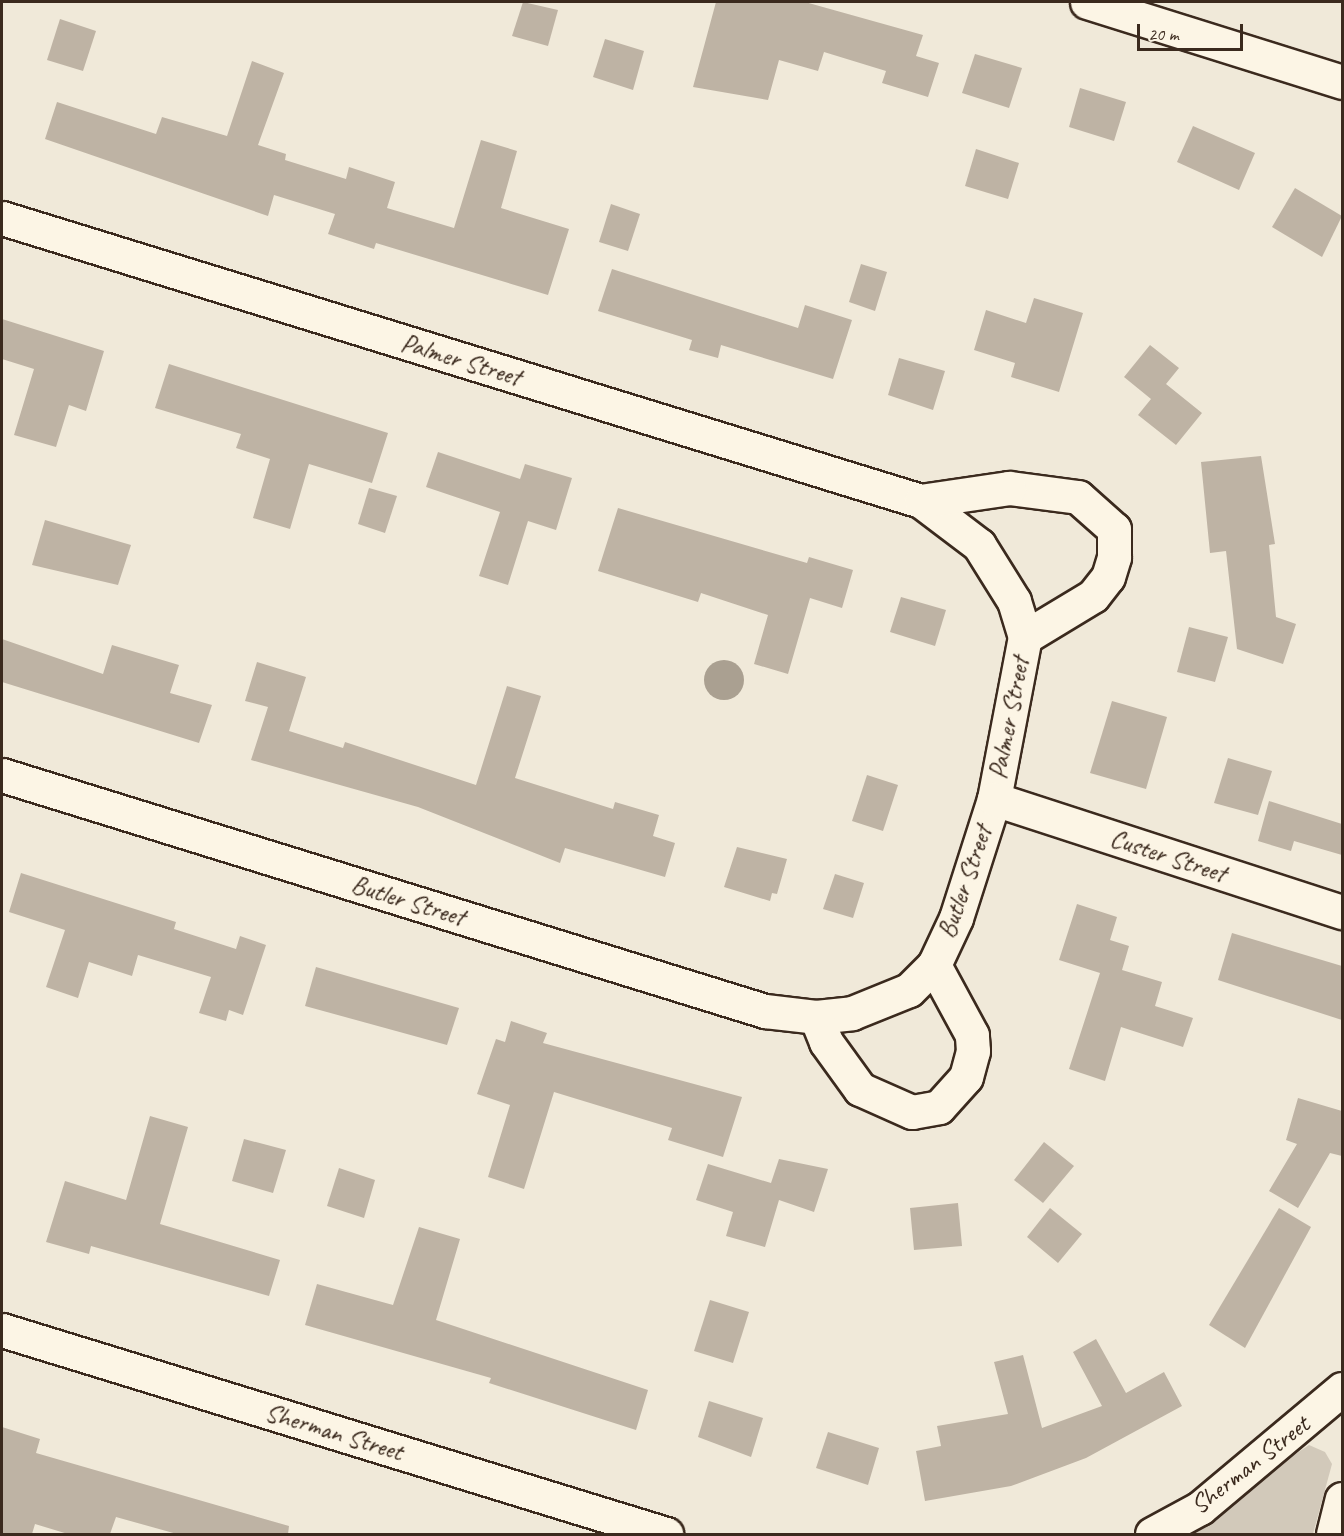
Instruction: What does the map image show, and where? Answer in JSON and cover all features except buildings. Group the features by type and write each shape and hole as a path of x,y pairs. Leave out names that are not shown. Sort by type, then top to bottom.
{"street":[{"path":"1087,2 1342,82"},
{"path":"1267,58 1342,98"},
{"name":"Palmer Street","path":"2,218 921,501 979,545 1014,601 1025,637 994,799"},
{"name":"Palmer Street","path":"921,501 1042,488 1078,497 1114,529 1108,577 1093,596 1025,637"},
{"name":"Butler Street","path":"2,775 765,1011 816,1017 881,1004 909,990 934,964 956,918 994,799"},
{"name":"Custer Street","path":"994,799 1342,912"},
{"name":"Butler Street","path":"816,1017 826,1042 860,1089 912,1112 939,1107 966,1077 973,1051 972,1035 934,964"},
{"name":"Sherman Street","path":"2,1330 666,1534"},
{"name":"Sherman Street","path":"1152,1534 1200,1508 1342,1389"},
{"path":"1332,1534 1342,1499"}],"shaded area":[{"path":"724,660 732,661 738,666 743,672 743,688 738,694 732,699 724,700 716,699 710,694 705,688 704,680 705,672 710,666 716,661"},
{"path":"1309,1445 1325,1452 1332,1464 1313,1534 1176,1534"}]}
